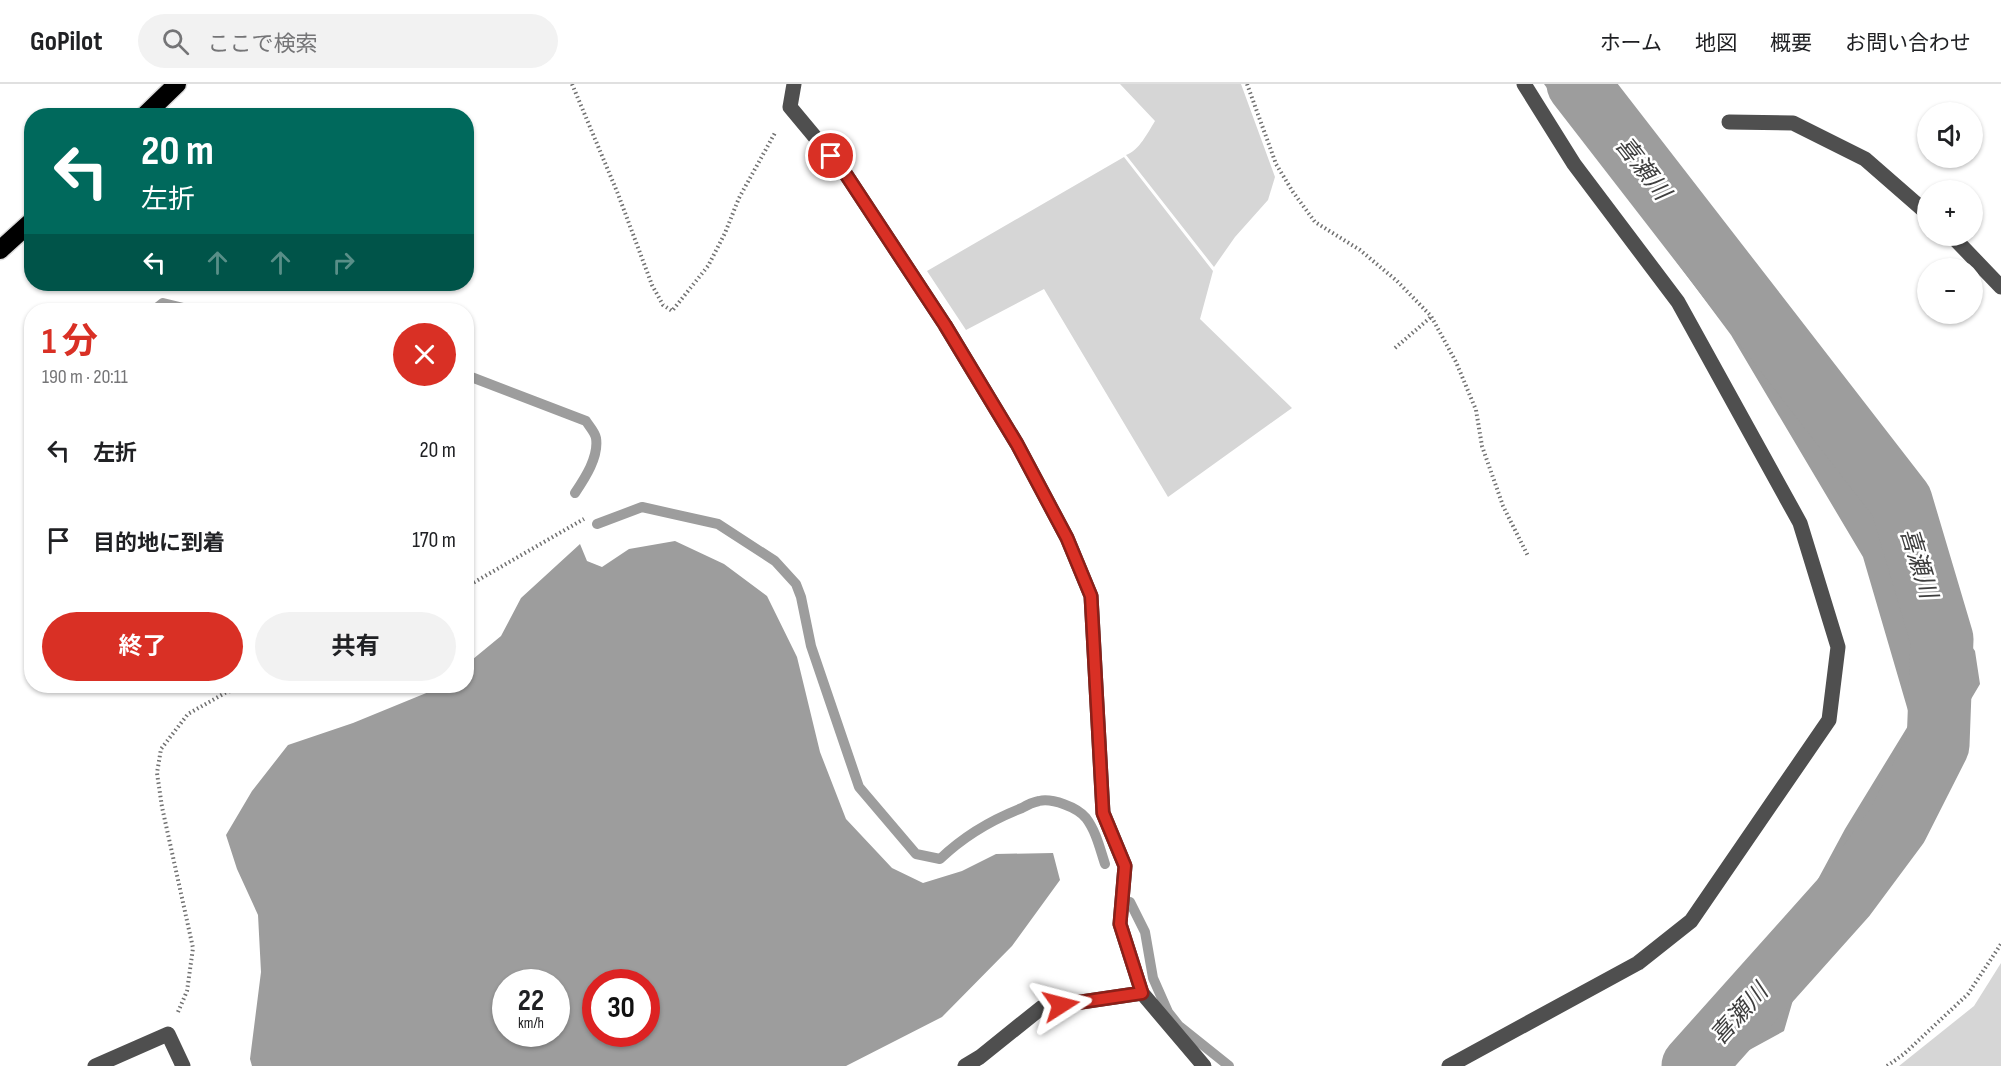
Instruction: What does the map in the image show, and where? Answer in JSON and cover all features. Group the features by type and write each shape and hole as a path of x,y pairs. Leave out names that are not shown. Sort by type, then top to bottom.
{"highway":[{"path":"152,108 177,84"},
{"path":"0,250 24,228"}],"street":[{"path":"794,84 790,107 845,173 945,325 1017,444 1067,538 1091,596 1103,813 1125,866 1120,924 1142,993 1204,1066"},
{"path":"1449,1066 1638,963 1691,921 1829,720 1838,647 1800,523 1678,302 1575,164 1524,84"},
{"path":"1729,122 1793,123 1864,159 1917,205"},
{"path":"1962,246 2001,287"},
{"path":"966,1066 1041,1008 1142,993"},
{"path":"95,1066 168,1034 183,1066"}],"path":[{"path":"572,84 618,194 652,285 663,305 672,311 708,266 761,156 790,107"},
{"path":"1247,84 1276,164 1315,222 1360,249 1397,281 1431,316 1456,362 1476,411 1482,446 1503,506 1528,556"},
{"path":"1395,348 1431,316"},
{"path":"474,582 584,519"},
{"path":"168,1034 187,991 193,948 162,807 157,773 161,749 188,714 225,693"},
{"path":"1887,1066 1904,1054 1968,994 2001,944"}],"shaded area":[{"path":"1120,84 1241,84 1275,177 1268,200 1235,237 1214,267 1126,155 1139,145 1155,121"},
{"path":"1124,157 1213,271 1200,319 1292,408 1168,497 1044,289 966,330 927,271"},
{"path":"2001,963 2001,1066 1899,1066 1974,1006"}],"water":[{"path":"1544,84 1615,84 1678,184 1715,261 1901,501 1925,580 1975,651 1980,684 1888,839 1813,931 1784,1031 1720,1066 1680,1066 1762,1025 1796,920 1845,829 1911,721 1863,557 1731,335"},
{"path":"675,541 724,564 767,596 797,657 820,752 846,819 892,868 923,883 962,871 996,854 1053,853 1060,880 1012,946 942,1017 846,1066 252,1066 250,1059 261,972 258,915 237,869 226,835 252,791 288,745 353,723 426,693 474,693 474,658 501,636 521,598 580,544 587,561 602,567 629,549"}],"waterway":[{"name":"喜瀬川","path":"1578,84 1901,501 1942,639 1938,745 1897,826 1845,896 1693,1066"},
{"path":"474,378 586,421 595,436 595,452 590,467 575,493"},
{"path":"597,524 642,507 718,524 775,561 796,584 801,597 811,646 859,787 916,854 940,859 968,836 989,823 1044,800 1071,807 1086,818 1095,834 1105,864"},
{"path":"1130,902 1145,932 1153,978 1168,1012 1179,1026 1229,1066"}],"route":[{"path":"831,156 845,173 921,287 1017,444 1067,538 1091,596 1103,813 1125,866 1120,924 1142,993 1061,1005"}]}
